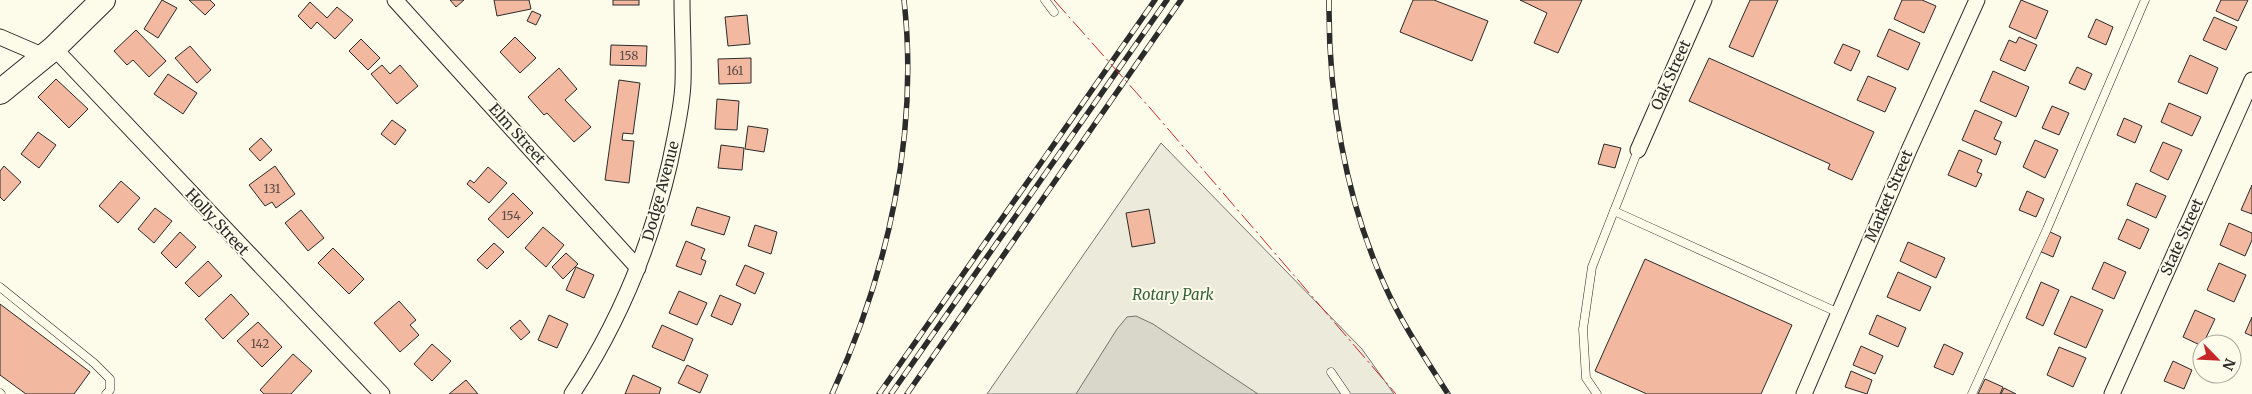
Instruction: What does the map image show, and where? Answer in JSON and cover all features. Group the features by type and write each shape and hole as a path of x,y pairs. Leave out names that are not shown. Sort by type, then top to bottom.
{"main road":[{"path":"0,92 49,52 103,0"}],"street":[{"name":"Elm Street","path":"395,0 638,268"},
{"name":"Dodge Avenue","path":"572,394 616,320 638,268 659,209 676,135 683,84 682,0"},
{"name":"Oak Street","path":"1638,150 1704,0"},
{"name":"Market Street","path":"1804,394 1909,150 1977,0"},
{"path":"0,37 49,52"},
{"name":"Holly Street","path":"49,52 382,394"},
{"name":"State Street","path":"2112,394 2252,80"}],"lane":[{"path":"1045,0 1054,12"},
{"path":"1972,394 2047,229 2145,0"},
{"path":"1597,394 1586,378 1583,329 1592,267 1638,150"},
{"path":"1614,211 1839,313"},
{"path":"0,287 94,363 110,379 110,390 106,394"},
{"path":"1331,372 1346,394"}],"green space":[{"name":"Rotary Park","path":"1161,143 1362,349 1394,394 987,394"}],"shaded area":[{"path":"1136,316 1153,324 1258,394 1076,394 1117,329 1127,317"}],"building":[{"path":"162,0 177,8 158,38 144,29"},
{"path":"189,0 210,0 215,5 205,15"},
{"path":"450,0 464,0 456,7"},
{"path":"494,0 529,0 531,9 497,16"},
{"path":"613,0 639,0 639,5 613,5"},
{"path":"1413,0 1434,0 1488,21 1472,61 1400,32"},
{"path":"1520,0 1582,0 1558,53 1534,43 1547,13"},
{"path":"1750,0 1778,0 1753,57 1729,47"},
{"path":"1902,0 1922,0 1936,6 1924,33 1894,19"},
{"path":"2021,0 2048,11 2036,39 2009,27"},
{"path":"2221,0 2248,0 2238,21 2216,11"},
{"path":"310,2 327,18 337,7 353,20 335,39 317,22 311,29 298,16"},
{"path":"532,11 541,15 536,25 527,21"},
{"path":"747,15 750,44 728,46 725,17"},
{"path":"2214,17 2237,27 2226,50 2203,40"},
{"path":"2096,19 2113,27 2106,45 2088,37"},
{"path":"1889,29 1920,43 1908,70 1877,56"},
{"path":"136,30 166,61 149,77 133,60 127,65 114,51"},
{"path":"515,37 536,58 520,73 500,52"},
{"path":"2019,37 2037,45 2025,71 2000,60 2009,40 2016,43"},
{"path":"361,39 380,58 368,70 349,51"},
{"path":"1843,44 1860,51 1851,71 1834,63"},
{"path":"611,45 647,46 646,66 610,65"},
{"path":"190,46 211,70 197,83 175,58"},
{"path":"2190,55 2218,68 2207,94 2178,82"},
{"path":"751,58 751,83 719,84 718,59"},
{"path":"1709,58 1874,132 1852,180 1828,169 1830,164 1689,101"},
{"path":"382,65 390,74 400,65 418,86 397,104 371,74"},
{"path":"2077,67 2092,74 2085,90 2069,83"},
{"path":"559,68 577,89 565,100 591,127 574,142 547,113 544,115 528,97"},
{"path":"1993,71 2029,87 2016,117 1980,101"},
{"path":"168,74 197,93 183,114 154,94"},
{"path":"1868,76 1896,88 1885,112 1857,100"},
{"path":"56,79 88,109 69,128 38,97"},
{"path":"619,80 640,83 633,134 623,133 622,140 634,141 629,183 605,180"},
{"path":"717,99 739,101 737,130 715,129"},
{"path":"2169,103 2201,117 2192,136 2161,122"},
{"path":"2052,106 2069,113 2059,135 2042,128"},
{"path":"1975,110 2002,122 1994,139 2001,142 1996,155 1962,140"},
{"path":"2124,118 2142,126 2135,143 2117,135"},
{"path":"392,120 406,130 395,145 381,134"},
{"path":"748,126 768,129 764,152 745,149"},
{"path":"38,132 56,145 39,168 21,154"},
{"path":"261,138 272,150 260,161 249,149"},
{"path":"2035,140 2058,150 2045,178 2023,167"},
{"path":"2163,142 2182,150 2168,180 2150,171"},
{"path":"1604,144 1621,148 1615,168 1598,164"},
{"path":"721,145 744,148 742,170 718,168"},
{"path":"1959,150 1982,160 1977,172 1982,174 1976,187 1948,175"},
{"path":"4,166 21,182 4,201 0,197 0,171"},
{"path":"275,166 295,194 276,208 272,202 265,206 249,185"},
{"path":"488,167 507,183 489,203 467,184 470,180 474,183"},
{"path":"121,181 140,198 118,223 99,206"},
{"path":"2136,183 2166,196 2156,218 2127,205"},
{"path":"2252,185 2252,214 2241,210"},
{"path":"2027,191 2044,199 2036,217 2019,210"},
{"path":"513,193 533,213 508,238 488,219"},
{"path":"697,207 730,217 724,235 691,225"},
{"path":"155,208 172,221 154,243 138,229"},
{"path":"1149,209 1155,243 1132,247 1126,213"},
{"path":"301,210 324,238 308,251 285,223"},
{"path":"2127,219 2149,229 2140,249 2118,239"},
{"path":"2229,223 2252,233 2252,240 2245,256 2220,245"},
{"path":"755,225 777,232 771,254 748,246"},
{"path":"543,227 564,245 546,267 525,248"},
{"path":"2046,230 2061,237 2053,257 2037,250"},
{"path":"180,232 196,247 176,268 161,253"},
{"path":"686,241 705,249 701,259 706,261 701,275 676,266"},
{"path":"1908,242 1945,258 1936,278 1900,261"},
{"path":"494,243 504,252 487,269 477,260"},
{"path":"333,248 364,279 349,294 318,263"},
{"path":"566,253 578,264 563,279 552,267"},
{"path":"1645,259 1792,325 1761,394 1647,394 1595,371"},
{"path":"208,261 222,276 199,297 185,283"},
{"path":"2104,262 2126,272 2114,299 2092,289"},
{"path":"2219,263 2246,275 2234,302 2207,290"},
{"path":"745,265 764,273 755,294 736,285"},
{"path":"576,267 594,275 584,298 566,290"},
{"path":"1898,272 1931,287 1920,311 1887,297"},
{"path":"2041,282 2059,290 2043,326 2026,318"},
{"path":"679,291 707,303 697,325 669,313"},
{"path":"231,294 249,314 223,339 205,319"},
{"path":"720,295 741,304 732,325 711,316"},
{"path":"2071,296 2103,310 2086,348 2054,334"},
{"path":"399,301 416,320 410,325 419,335 400,352 374,323"},
{"path":"0,304 90,372 74,394 26,394 0,375"},
{"path":"2195,310 2215,319 2208,334 2192,334 2192,341 2183,337"},
{"path":"549,315 568,324 557,348 538,340"},
{"path":"1877,315 1906,328 1898,347 1869,334"},
{"path":"2252,317 2252,336 2245,333"},
{"path":"520,320 530,332 521,340 510,328"},
{"path":"258,322 282,347 262,367 237,341"},
{"path":"662,325 693,339 684,361 652,347"},
{"path":"432,344 451,361 432,381 414,364"},
{"path":"1944,344 1963,353 1953,375 1934,367"},
{"path":"1861,346 1883,356 1875,374 1853,365"},
{"path":"2059,347 2086,358 2073,387 2047,375"},
{"path":"293,354 312,371 291,394 264,394 260,390"},
{"path":"2173,361 2192,370 2184,389 2164,381"},
{"path":"687,365 708,375 700,393 678,383"},
{"path":"1851,371 1872,380 1867,394 1845,387"},
{"path":"633,375 661,388 659,394 625,394"},
{"path":"1985,379 2003,387 2000,394 1978,394"},
{"path":"466,380 478,394 449,394"},
{"path":"2004,388 2016,394 2001,394"}],"railway":[{"path":"832,394 852,348 869,300 895,202 903,151 907,101 908,50 904,0"},
{"path":"879,394 1155,0"},
{"path":"891,394 1167,0"},
{"path":"907,394 1181,0"},
{"path":"1329,0 1329,36 1336,109 1349,182 1359,218 1385,286 1399,314 1448,394"}],"power":[{"path":"1054,0 1150,108 1396,394"}]}
